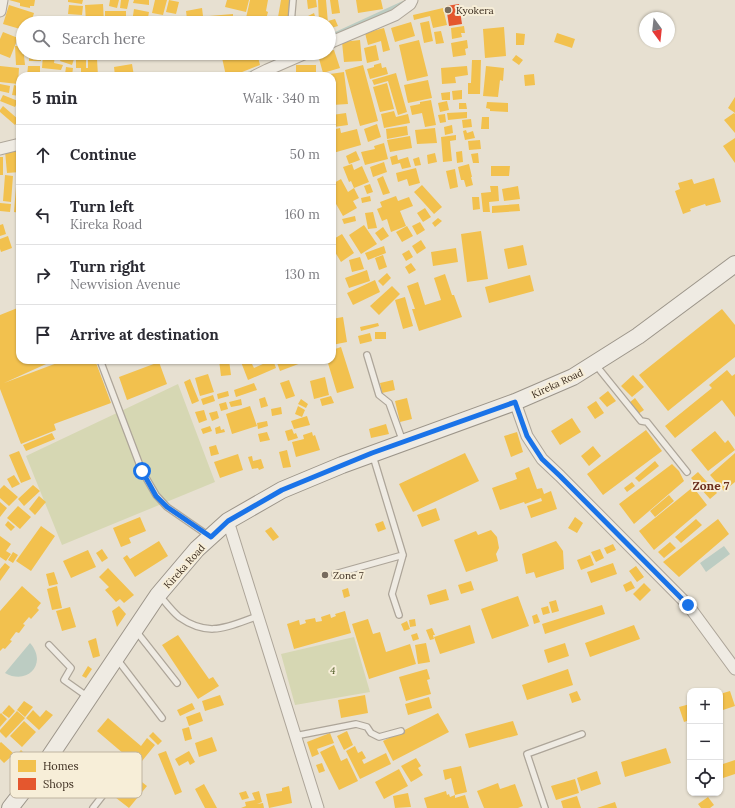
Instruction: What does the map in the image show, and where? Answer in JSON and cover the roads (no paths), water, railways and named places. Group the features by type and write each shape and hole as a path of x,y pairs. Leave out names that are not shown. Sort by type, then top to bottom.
{"main road":[{"name":"Kireka Road","path":"53,752 158,595 198,549 228,521 282,490 372,453 515,402 573,377 638,336 735,264"}],"street":[{"path":"0,11 2,0"},
{"path":"336,40 395,15 410,4 412,0"},
{"path":"263,72 290,60"},
{"path":"0,149 16,145"},
{"path":"515,402 527,436 542,459 688,605 735,669"},
{"path":"228,521 318,808"}],"lane":[{"path":"292,16 293,0"},
{"path":"368,355 379,395 389,403 403,442"},
{"path":"102,364 142,471 156,496 167,507 211,537"},
{"path":"594,364 641,421 647,422 687,472"},
{"path":"372,453 402,555 392,594 399,615"},
{"path":"335,574 402,555"},
{"path":"158,595 178,616 199,628 216,630 258,616"},
{"path":"135,630 177,683"},
{"path":"49,645 71,668 64,680 89,697"},
{"path":"116,657 162,718"},
{"path":"295,736 356,724 367,727 371,733 379,737 401,731"},
{"path":"545,808 527,754 582,734"},
{"path":"93,808 101,798"}],"waterway":[{"path":"336,34 403,3"}],"place":[{"name":"Kyokera","path":"448,10"},
{"name":"Zone 7","path":"325,575"}],"district":[{"name":"Zone 7","path":"711,486"}],"park label":[{"name":"4","path":"333,670"}]}
